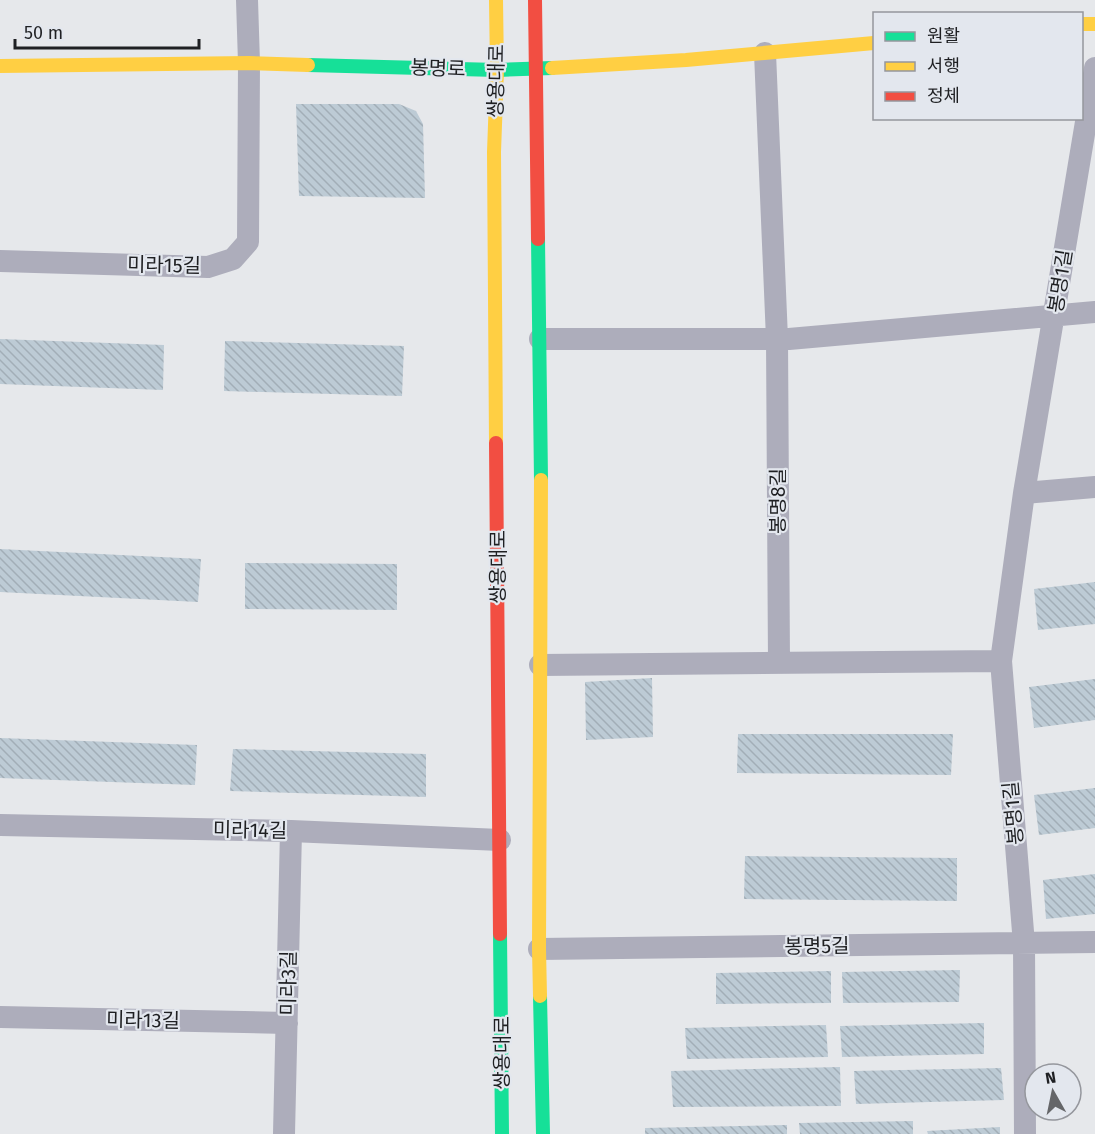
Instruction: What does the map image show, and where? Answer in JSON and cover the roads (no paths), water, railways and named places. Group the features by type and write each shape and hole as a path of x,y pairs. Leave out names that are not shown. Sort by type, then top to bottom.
{"main road":[{"name":"쌍용대로","path":"496,0 497,70 494,152 502,1134"},
{"name":"쌍용대로","path":"535,0 541,435 539,949 543,1134"},
{"name":"봉명로","path":"0,66 249,63 537,70 873,43"}],"street":[{"name":"미라15길","path":"0,261 208,267 233,259 248,242 247,0"},
{"name":"봉명8길","path":"765,53 777,339 779,663"},
{"name":"봉명1길","path":"1025,1134 1024,944 1001,661 1024,493 1095,68"},
{"path":"540,339 777,339 1095,312"},
{"path":"1024,493 1095,487"},
{"path":"540,665 1001,661"},
{"name":"미라14길","path":"0,825 291,831 500,840"},
{"name":"미라3길","path":"284,1134 291,831"},
{"name":"봉명5길","path":"539,949 1095,942"},
{"name":"미라13길","path":"0,1017 287,1023"}]}
